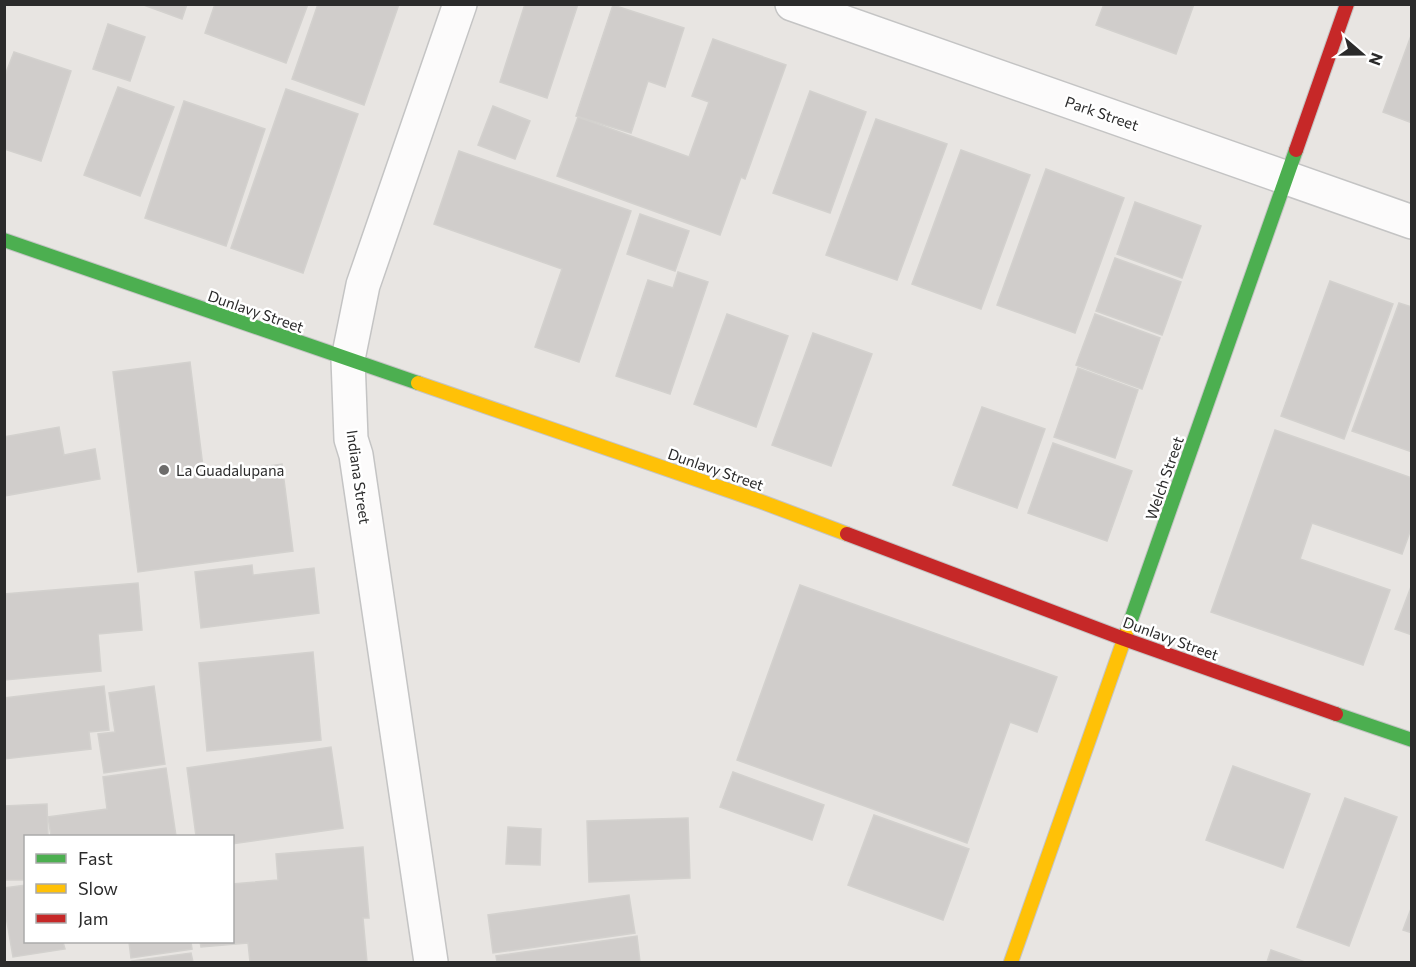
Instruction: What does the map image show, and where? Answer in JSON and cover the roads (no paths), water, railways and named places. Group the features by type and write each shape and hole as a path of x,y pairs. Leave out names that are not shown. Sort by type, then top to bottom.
{"street":[{"name":"Indiana Street","path":"431,963 356,456 351,439 348,359 366,276 460,4"},
{"name":"Park Street","path":"792,4 1412,222"},
{"name":"Welch Street","path":"1011,963 1347,4"},
{"name":"Dunlavy Street","path":"4,240 762,502 1124,639 1412,740"}],"place":[{"name":"La Guadalupana","path":"164,470"}]}
